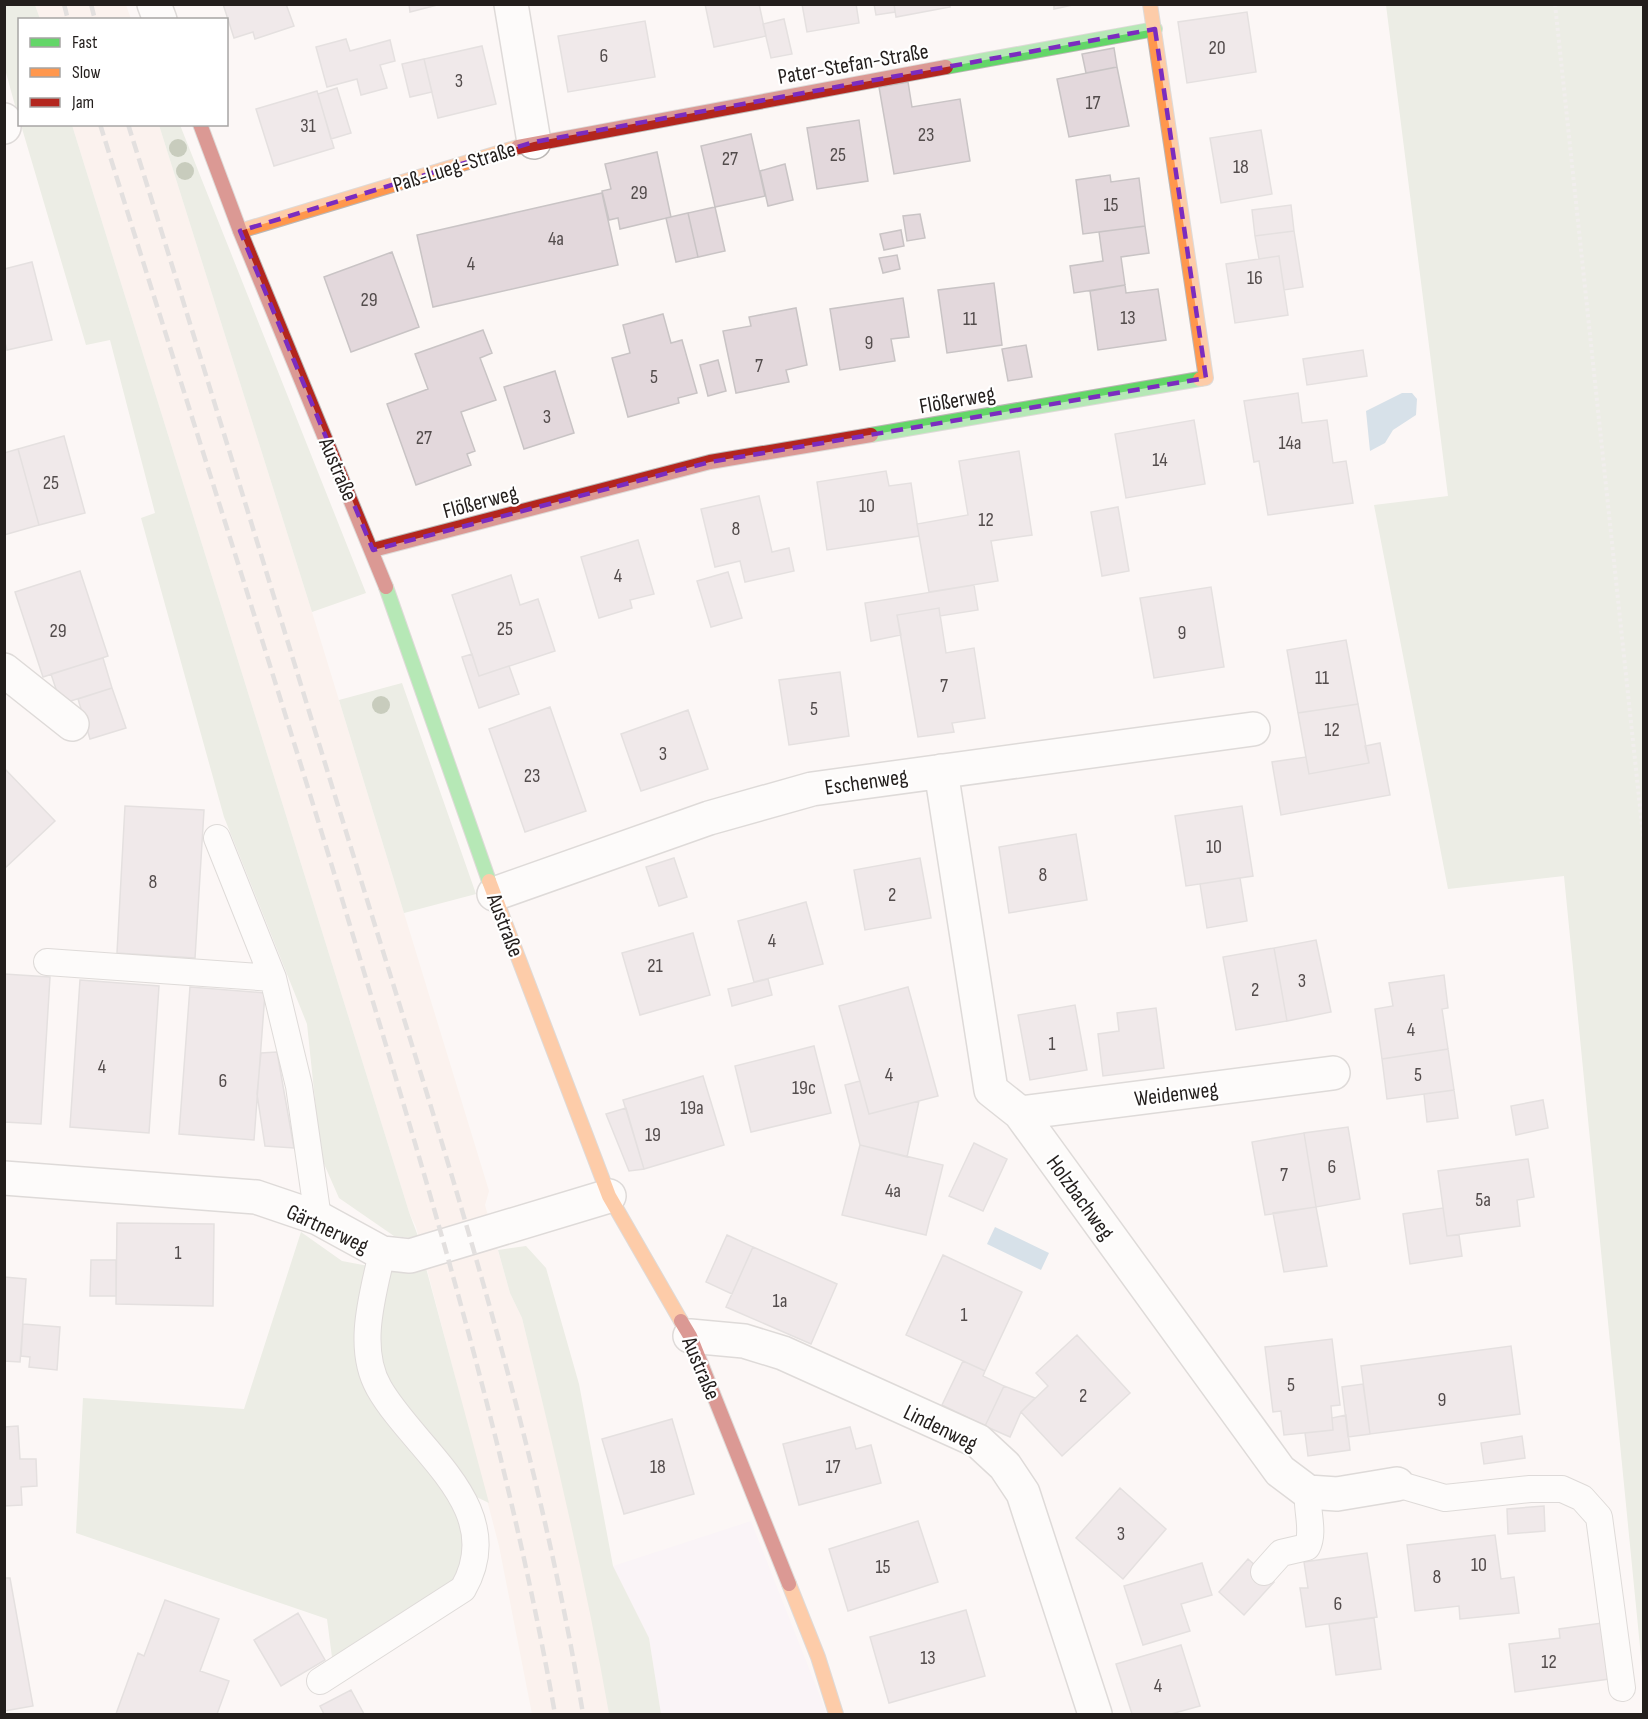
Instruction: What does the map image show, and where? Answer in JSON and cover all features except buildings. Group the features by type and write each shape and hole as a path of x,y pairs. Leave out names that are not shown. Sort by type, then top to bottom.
{"street":[{"name":"Paß-Lueg-Straße","path":"240,231 534,142 511,4"},
{"path":"1150,4 1155,29"},
{"name":"Pater-Stefan-Straße","path":"534,142 1155,29"},
{"name":"Flößerweg","path":"373,550 710,462 1206,378 1155,29"},
{"path":"4,120 4,127"},
{"name":"Austraße","path":"201,126 240,231 373,550 494,894 609,1196 690,1336 818,1657 836,1714"},
{"path":"4,670 72,724"},
{"name":"Eschenweg","path":"494,894 709,818 812,789 1253,729"},
{"name":"Holzbachweg","path":"941,771 991,1090 1020,1113 1280,1471 1308,1492"},
{"name":"Weidenweg","path":"1020,1113 1333,1073"},
{"name":"Gärtnerweg","path":"4,1178 256,1197 318,1218 382,1253 410,1256 609,1196"},
{"name":"Lindenweg","path":"690,1336 744,1341 783,1353 978,1441 1005,1466 1023,1493 1095,1714"},
{"path":"1308,1492 1337,1494 1397,1484"}],"lane":[{"path":"217,838 273,978 299,1086 318,1218"},
{"path":"48,962 273,978"},
{"path":"320,1681 463,1589 471,1575 478,1544 475,1528 459,1492 378,1387 369,1355 368,1326 382,1253"},
{"path":"1397,1484 1445,1498 1530,1489 1562,1490 1582,1498 1599,1517 1622,1688"},
{"path":"1264,1572 1281,1553 1307,1547 1311,1538 1306,1509 1308,1492"}],"path":[{"path":"1554,4 1644,845"}],"highlighted area":[{"path":"1155,29 1206,378 710,462 373,550 240,231 534,142"}],"shaded area":[{"path":"35,5 126,5 131,18 40,18"},
{"path":"72,126 159,126 312,612 489,1191 485,1205 510,1293 522,1318 562,1481 594,1624 609,1714 532,1714 499,1546 416,1227 409,1212"},
{"path":"751,1521 827,1714 661,1714 649,1638 613,1566"}],"green space":[{"path":"5,5 35,5 40,18 18,18 18,116 5,69"},
{"path":"1386,5 1643,5 1643,1677 1564,876 1448,889 1374,505 1448,496"},
{"path":"21,126 72,126 419,1239 394,1236 339,1198 321,1157 307,1024 224,817 141,518 155,513 110,340 86,345"},
{"path":"159,126 180,126 366,593 312,612"},
{"path":"402,683 476,894 404,913 339,700"},
{"path":"301,1232 342,1261 405,1273 426,1268 489,1503 464,1491 462,1563 450,1586 333,1665 327,1619 76,1533 83,1398 244,1409"},
{"path":"526,1246 546,1268 579,1384 613,1566 649,1638 661,1714 609,1714 580,1565 546,1416 522,1318 510,1293 498,1250"}],"water":[{"path":"1402,393 1412,393 1417,399 1416,415 1393,430 1385,443 1370,451 1366,411"},
{"path":"995,1227 1049,1253 1041,1270 987,1244"}],"railway":[{"path":"64,4 68,18"},
{"path":"91,4 94,18"},
{"path":"101,126 302,767 421,1164 495,1437 537,1621 555,1714"},
{"path":"129,126 434,1116 492,1313 543,1512 583,1714"}],"traffic: fast":[{"path":"946,67 1155,29"},
{"path":"871,435 1200,379"},
{"path":"386,587 489,881"}],"traffic: slow":[{"path":"1150,4 1206,378 1200,379"},
{"path":"240,231 518,147"},
{"path":"489,881 609,1196 681,1321"},
{"path":"789,1584 818,1657 836,1714"}],"traffic: jam":[{"path":"518,147 946,67"},
{"path":"201,126 240,231 386,587"},
{"path":"373,550 710,462 871,435"},
{"path":"681,1321 690,1336 789,1584"}]}
